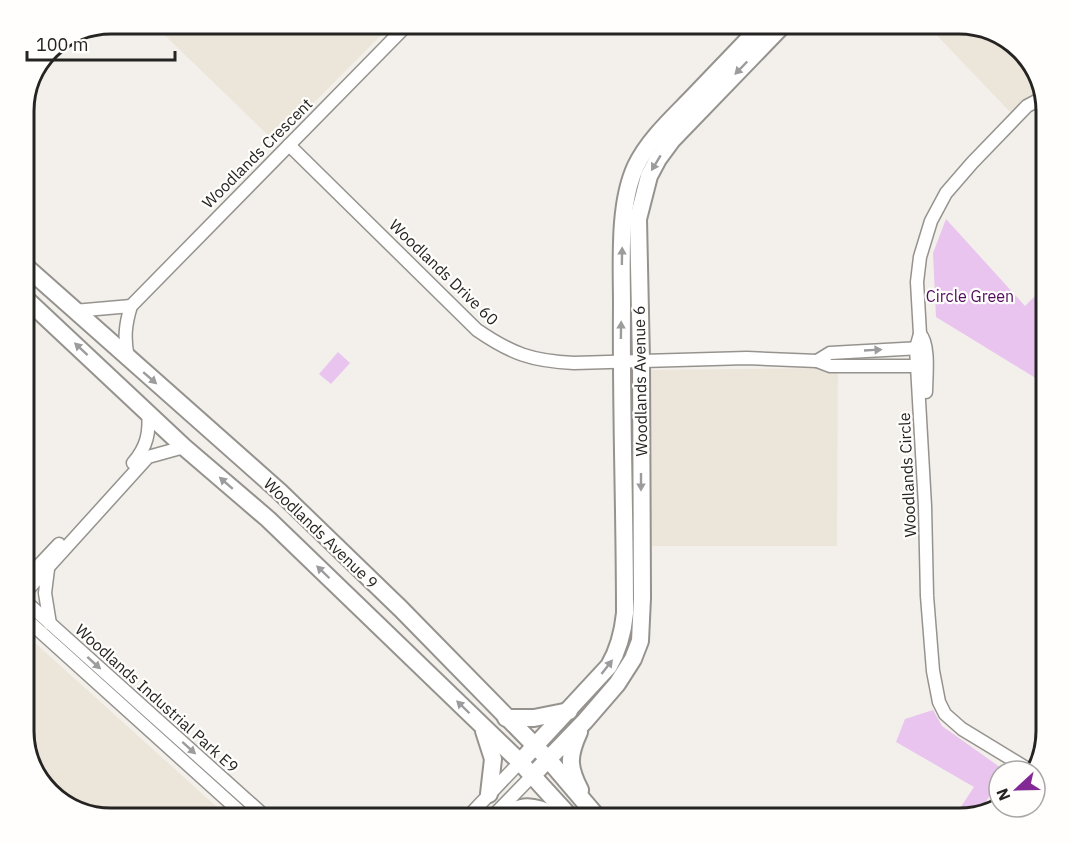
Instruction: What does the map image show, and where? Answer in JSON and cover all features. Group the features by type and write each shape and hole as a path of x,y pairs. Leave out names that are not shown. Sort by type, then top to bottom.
{"main road":[{"name":"Woodlands Avenue 6","path":"520,762 609,666 623,635 625,505 622,234 629,189 636,166 650,144 753,34"},
{"name":"Woodlands Avenue 6","path":"532,776 617,684 633,659 640,641 641,360 638,219 649,176 672,140 774,34"},
{"name":"Woodlands Avenue 9","path":"35,275 280,492 401,609 548,759 590,808"},
{"name":"Woodlands Avenue 9","path":"35,307 184,447 268,519 520,762 562,808"},
{"path":"506,718 538,718 568,711"},
{"path":"585,721 571,752 570,765 592,808"},
{"path":"483,727 493,759 489,794"},
{"path":"520,808 524,806 537,808"}],"street":[{"name":"Woodlands Crescent","path":"130,306 398,34"},
{"name":"Woodlands Circle","path":"1011,759 962,729 945,714 939,702 933,670 929,601 919,383 921,348 918,274 920,257 931,221 946,193 972,163 1028,106 1035,102"},
{"name":"Woodlands Drive 60","path":"289,145 477,330 498,344 526,357 546,361 747,358 817,361"},
{"path":"74,311 130,306 124,340 128,358"},
{"path":"817,361 830,353 921,348"},
{"path":"817,361 830,366 921,366"},
{"path":"35,569 141,454 148,435 148,411"},
{"path":"35,583 148,457 184,447"},
{"path":"49,568 45,593 50,624"},
{"name":"Woodlands Industrial Park E9","path":"35,610 256,808"},
{"name":"Woodlands Industrial Park E9","path":"35,627 236,808"},
{"path":"476,808 520,762"},
{"path":"501,808 532,776"}],"shaded area":[{"path":"163,34 382,34 275,142"},
{"path":"936,34 959,34 989,40 1010,54 1021,65 1029,78 1035,96 1012,114"},
{"path":"838,368 837,546 650,546 647,370"},
{"path":"35,643 218,808 97,807 82,803 61,789 50,778 37,751"}],"green space":[{"name":"Circle Green","path":"946,219 1025,306 1036,295 1036,378 936,317 933,253"},
{"path":"338,352 350,363 331,384 319,374"},
{"path":"933,710 942,726 988,759 987,800 985,804 960,808 974,787 896,742 905,719"}]}
